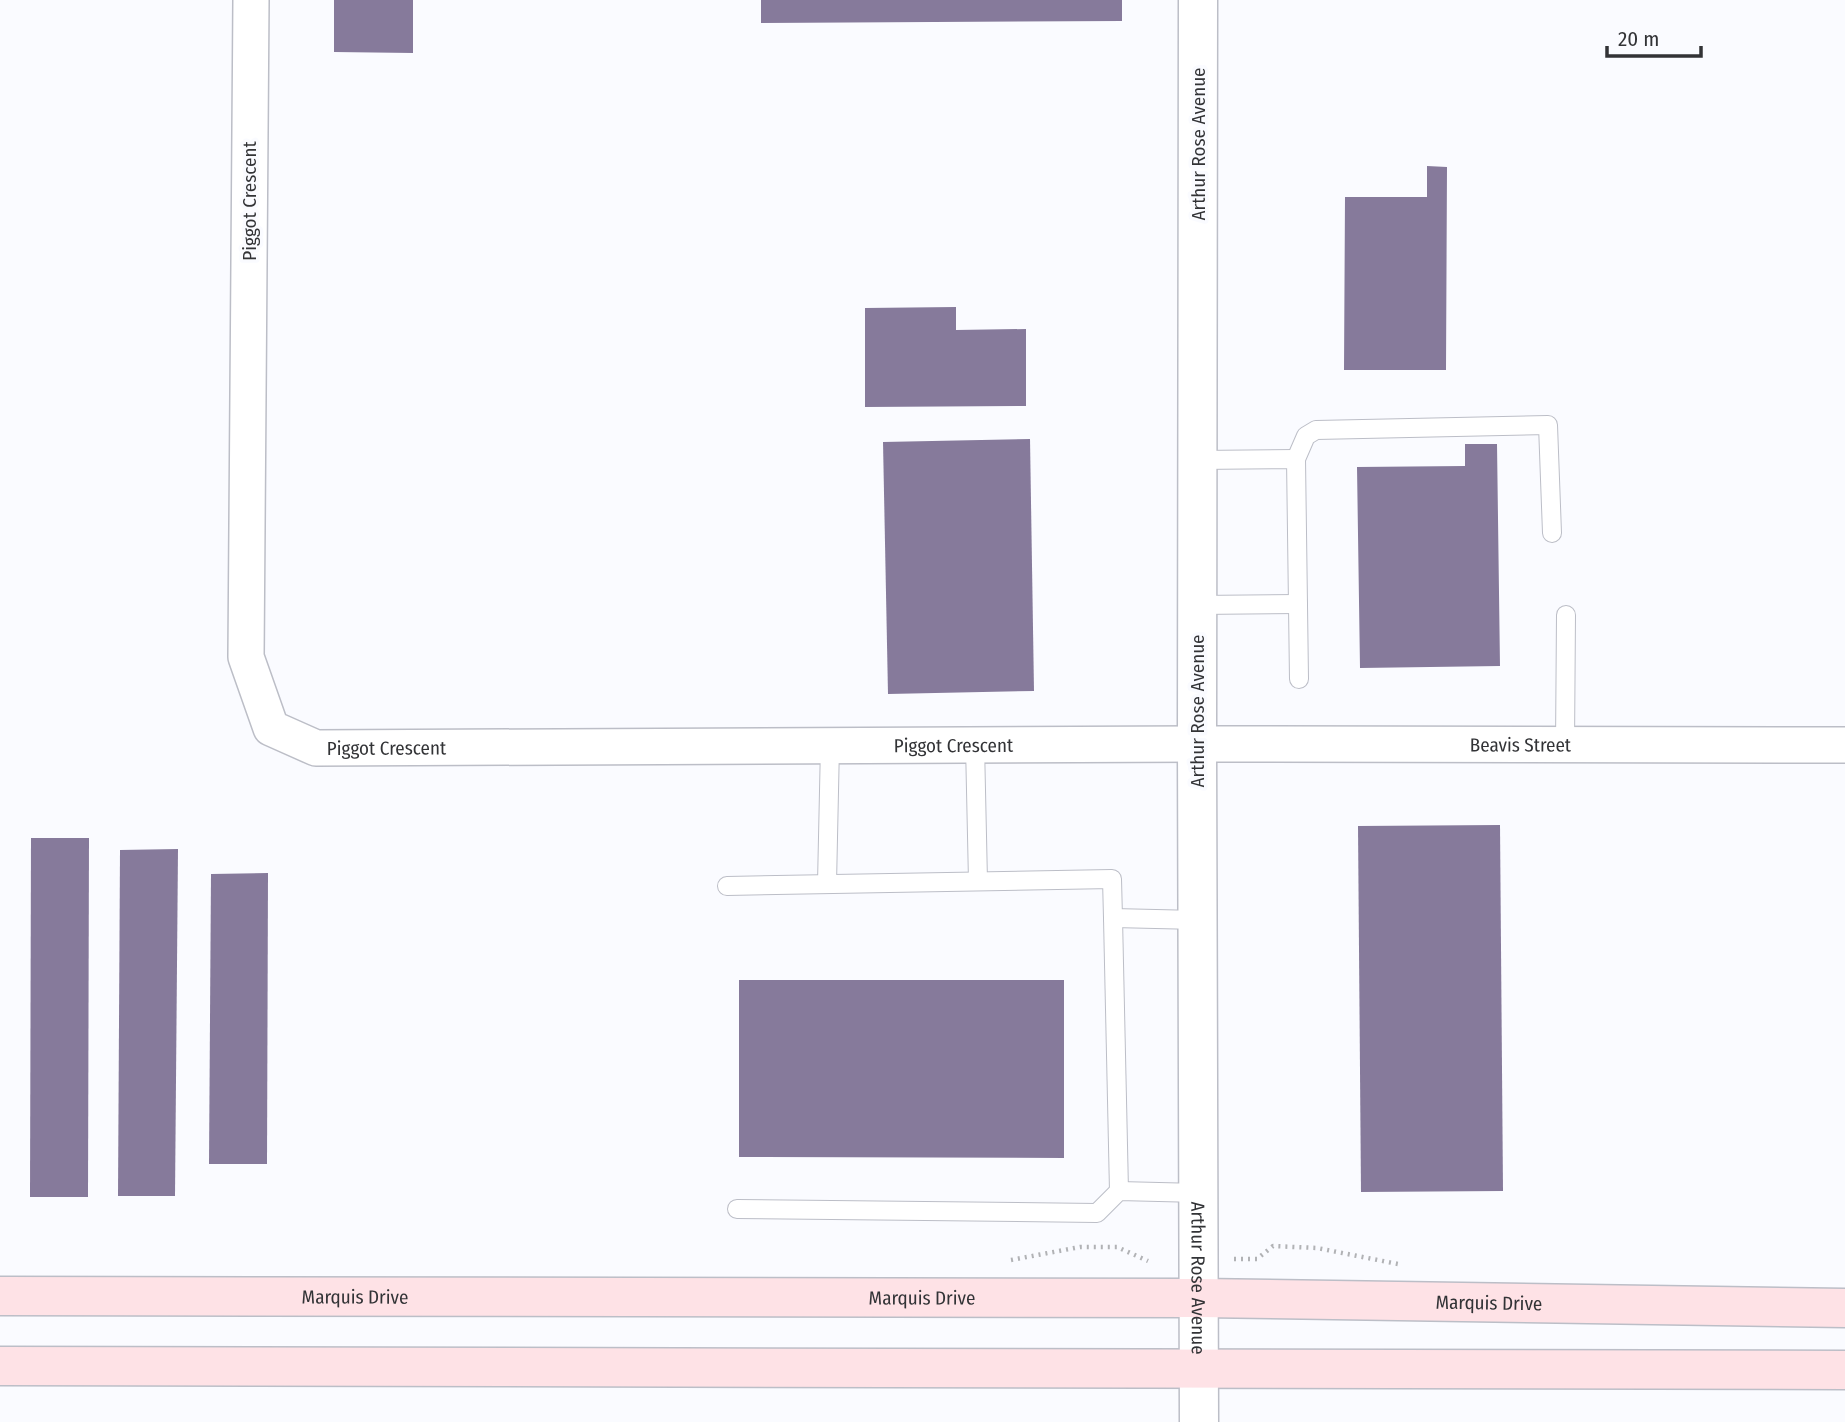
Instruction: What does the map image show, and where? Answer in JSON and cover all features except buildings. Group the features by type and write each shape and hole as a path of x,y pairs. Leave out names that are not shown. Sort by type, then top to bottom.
{"main road":[{"name":"Marquis Drive","path":"0,1296 1200,1298 1845,1308"},
{"path":"0,1366 1845,1370"}],"street":[{"name":"Piggot Crescent","path":"251,0 246,657 271,728 316,748 1197,744"},
{"name":"Arthur Rose Avenue","path":"1198,0 1199,1422"},
{"name":"Beavis Street","path":"1197,744 1845,745"}],"lane":[{"path":"1299,678 1296,459 1306,436 1316,430 1548,425 1552,533"},
{"path":"1197,460 1296,459"},
{"path":"1197,605 1298,604"},
{"path":"1565,745 1566,615"},
{"path":"827,884 830,745"},
{"path":"975,745 978,881"},
{"path":"727,886 1112,879 1119,1191 1097,1213 737,1209"},
{"path":"1113,918 1198,920"},
{"path":"1119,1191 1199,1193"}]}
